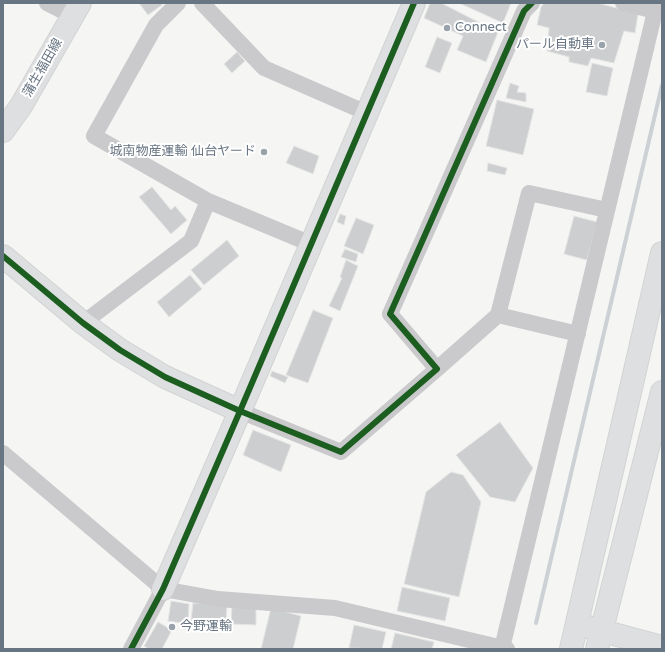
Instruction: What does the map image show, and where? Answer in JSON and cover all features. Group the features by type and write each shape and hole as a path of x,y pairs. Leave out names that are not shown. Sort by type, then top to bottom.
{"street":[{"path":"47,3 77,10"},
{"path":"178,3 156,25 94,136 208,201 311,244"},
{"path":"202,3 264,68 366,113"},
{"path":"131,649 163,589 414,3"},
{"path":"436,369 390,314 524,11 532,3"},
{"path":"6,461 163,589 218,599 334,608 505,648 656,7 623,3"},
{"name":"蒲生福田線","path":"3,131 21,106 77,10"},
{"path":"3,256 83,323 120,350 165,377 240,411 341,452 498,315 529,193 607,210"},
{"path":"83,323 191,241 208,201"},
{"path":"570,649 662,253"},
{"path":"498,315 578,334"},
{"path":"599,640 662,392"},
{"path":"577,624 599,640 662,647"}],"building":[{"path":"139,3 161,3 162,5 148,15"},
{"path":"430,3 441,3 498,32 486,62 457,50 463,36 424,18"},
{"path":"459,3 511,3 503,23"},
{"path":"544,3 598,3 638,14 635,33 624,31 614,63 591,58 588,66 569,62 569,57 547,51 549,28 537,25 541,7"},
{"path":"437,37 452,43 440,73 425,67"},
{"path":"237,52 245,61 232,73 224,64"},
{"path":"592,63 613,68 607,96 586,92"},
{"path":"510,83 519,86 517,92 526,93 526,102 506,98"},
{"path":"497,100 534,109 523,155 486,146"},
{"path":"294,146 319,156 313,174 286,163"},
{"path":"488,163 507,168 505,175 487,171"},
{"path":"152,187 171,210 175,206 187,220 171,234 139,197"},
{"path":"340,214 346,216 344,225 337,222"},
{"path":"574,216 597,222 587,260 564,254"},
{"path":"356,218 374,225 363,254 344,246"},
{"path":"227,240 239,256 204,285 191,270"},
{"path":"345,249 358,254 356,262 341,257"},
{"path":"346,260 358,266 340,311 329,306 342,278 340,277"},
{"path":"190,275 202,289 169,317 157,302"},
{"path":"313,310 333,318 308,383 286,375"},
{"path":"272,371 288,377 285,383 270,376"},
{"path":"500,422 533,468 515,502 490,497 456,455"},
{"path":"253,430 291,445 281,472 243,455"},
{"path":"451,472 463,475 481,502 459,597 404,584 426,492"},
{"path":"402,587 450,598 445,621 397,611"},
{"path":"171,601 189,604 188,624 168,621"},
{"path":"193,603 227,605 226,624 191,621"},
{"path":"232,604 256,606 256,625 231,624"},
{"path":"271,608 301,616 293,649 261,649"},
{"path":"158,622 172,630 162,649 149,649 144,646"},
{"path":"354,625 386,632 382,649 349,648"},
{"path":"395,633 434,642 432,649 391,649"}],"waterway":[{"path":"536,623 662,85"}],"cycle path":[{"path":"3,256 83,323 120,350 165,377 240,411 414,3"},
{"path":"131,649 163,589 240,411 341,452 437,369 390,314 524,11 532,3"}],"place":[{"name":"Connect","path":"447,28"},
{"name":"パール自動車","path":"602,45"},
{"name":"城南物産運輸 仙台ヤード","path":"264,152"},
{"name":"今野運輸","path":"172,627"}]}
